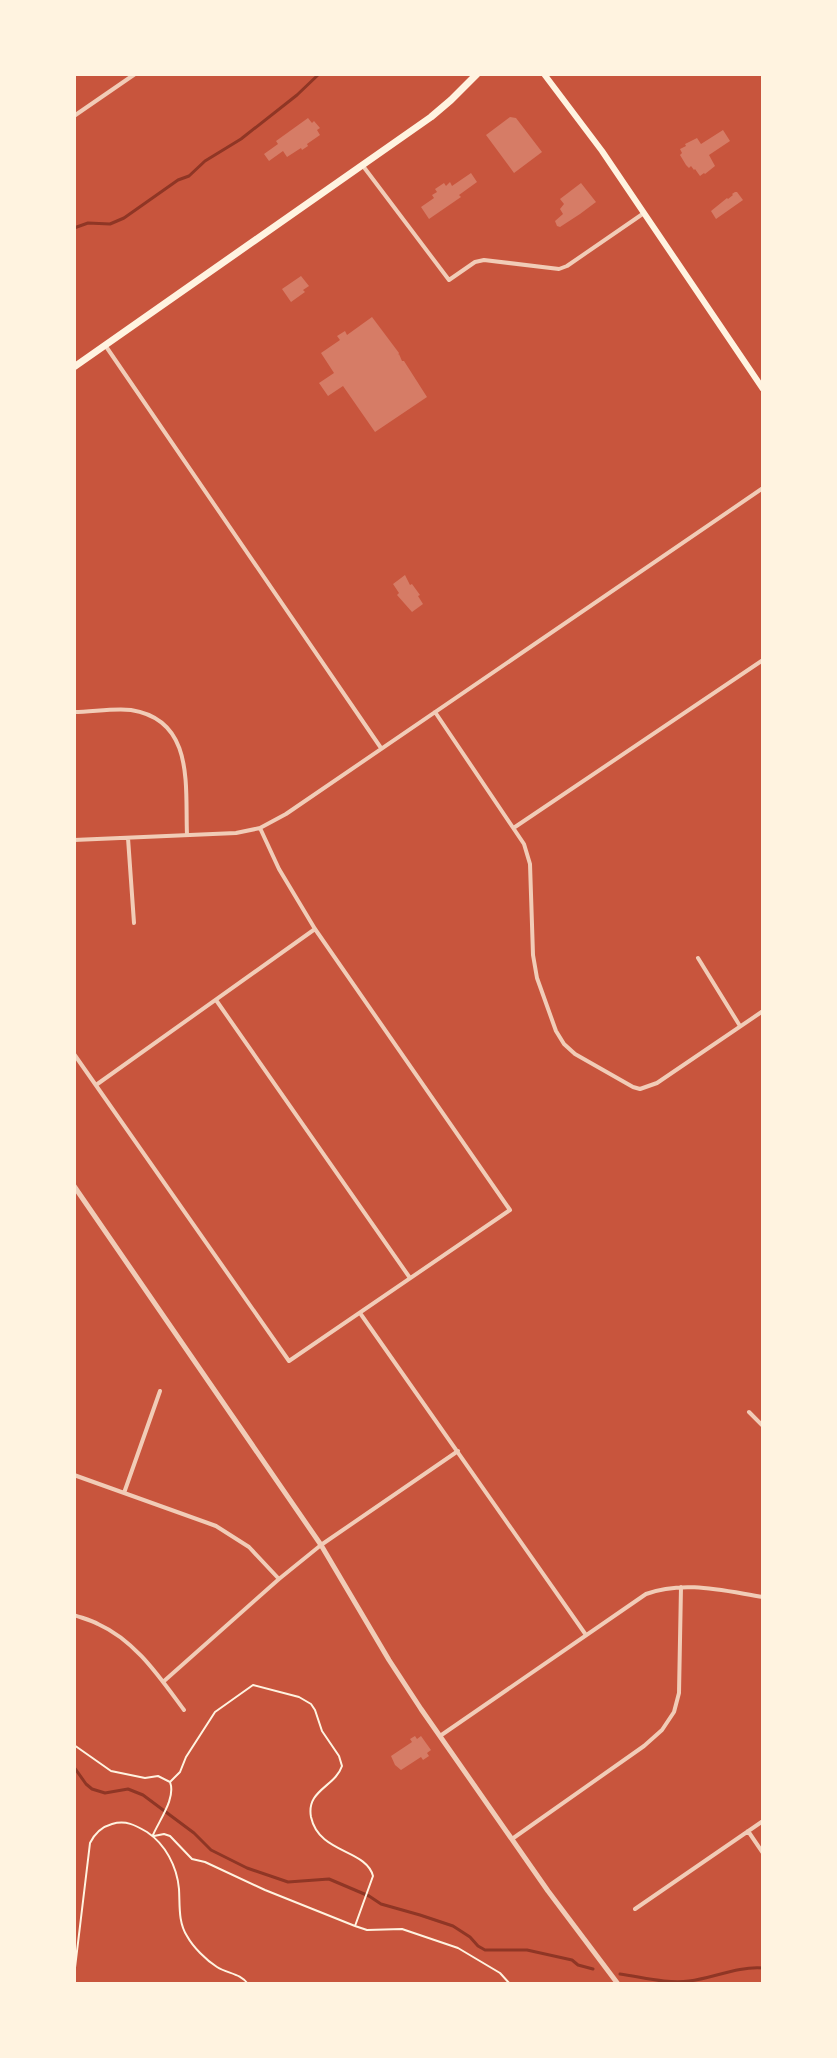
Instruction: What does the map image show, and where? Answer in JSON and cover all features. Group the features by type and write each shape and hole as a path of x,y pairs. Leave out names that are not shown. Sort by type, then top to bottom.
{"main road":[{"path":"74,367 431,117 477,74"},
{"path":"544,74 602,151 762,386"}],"street":[{"path":"74,116 135,74"},
{"path":"363,166 449,280 484,260 559,269 644,213"},
{"path":"105,345 381,748"},
{"path":"74,840 236,833 260,828 286,814 763,488"},
{"path":"515,827 763,660"},
{"path":"74,712 129,710 146,714 165,724 179,744 185,766 187,835"},
{"path":"435,712 524,844 530,864 533,955 537,978 556,1031 564,1044 575,1054 640,1089 649,1087 763,1011"},
{"path":"74,1054 289,1361 510,1210 315,929 279,869 260,828"},
{"path":"128,838 134,923"},
{"path":"96,1085 315,929"},
{"path":"698,958 740,1026"},
{"path":"216,1000 410,1278"},
{"path":"74,1186 321,1545 389,1660 440,1736 618,1984"},
{"path":"360,1313 586,1635"},
{"path":"124,1493 160,1391"},
{"path":"749,1412 763,1426"},
{"path":"163,1682 321,1545 458,1451"},
{"path":"74,1475 198,1519 233,1535 279,1579"},
{"path":"440,1736 646,1594 681,1587 763,1597"},
{"path":"511,1839 644,1746 662,1730 674,1712 679,1693 681,1587"},
{"path":"74,1615 99,1624 120,1637 140,1655 184,1710"},
{"path":"635,1909 763,1821"},
{"path":"748,1831 763,1853"}],"path":[{"path":"170,1782 180,1772 215,1712 248,1687 259,1685 305,1700 315,1710 322,1731 342,1766 338,1775 312,1800 312,1822 330,1844 369,1865 373,1876 355,1926"},
{"path":"74,1745 111,1771 145,1778 158,1776 170,1782 173,1789 152,1836"},
{"path":"74,1976 89,1850 93,1837 102,1828 120,1822 136,1825 152,1836 167,1853 177,1875 179,1908 185,1934 195,1947 215,1966 243,1977 248,1984"},
{"path":"152,1836 170,1836 192,1859 355,1926 367,1930 402,1929 458,1948 500,1973 510,1984"}],"building":[{"path":"510,117 516,118 542,152 514,173 486,135"},
{"path":"308,118 320,128 317,130 320,135 302,150 287,157 283,151 269,161 264,154 278,144 276,141"},
{"path":"723,130 730,141 709,155 715,166 700,176 695,169 686,165 680,149 697,138 701,144"},
{"path":"471,173 477,182 429,219 421,207 434,198 435,189 444,183 446,186 450,182 452,186"},
{"path":"581,183 596,202 560,227 557,226 555,221 563,214 560,209 564,204 560,199"},
{"path":"735,192 743,200 716,219 711,211"},
{"path":"301,276 309,286 291,302 282,289"},
{"path":"372,317 427,397 375,432 343,386 328,396 319,383 334,373 321,353 340,340 337,336 345,331 347,335"},
{"path":"405,575 423,604 412,612 397,595 399,593 393,584"},
{"path":"415,1736 417,1739 421,1736 431,1750 427,1753 429,1756 423,1760 421,1757 401,1770 391,1756 412,1742 410,1739"}],"waterway":[{"path":"74,228 88,223 110,224 124,218 241,139 319,74"},
{"path":"74,1767 92,1789 105,1793 128,1789 143,1795 194,1833 211,1850 247,1868 288,1882 329,1879 381,1904 453,1926 485,1950 527,1950 572,1960 593,1969"},
{"path":"620,1974 681,1982 763,1968"}]}
